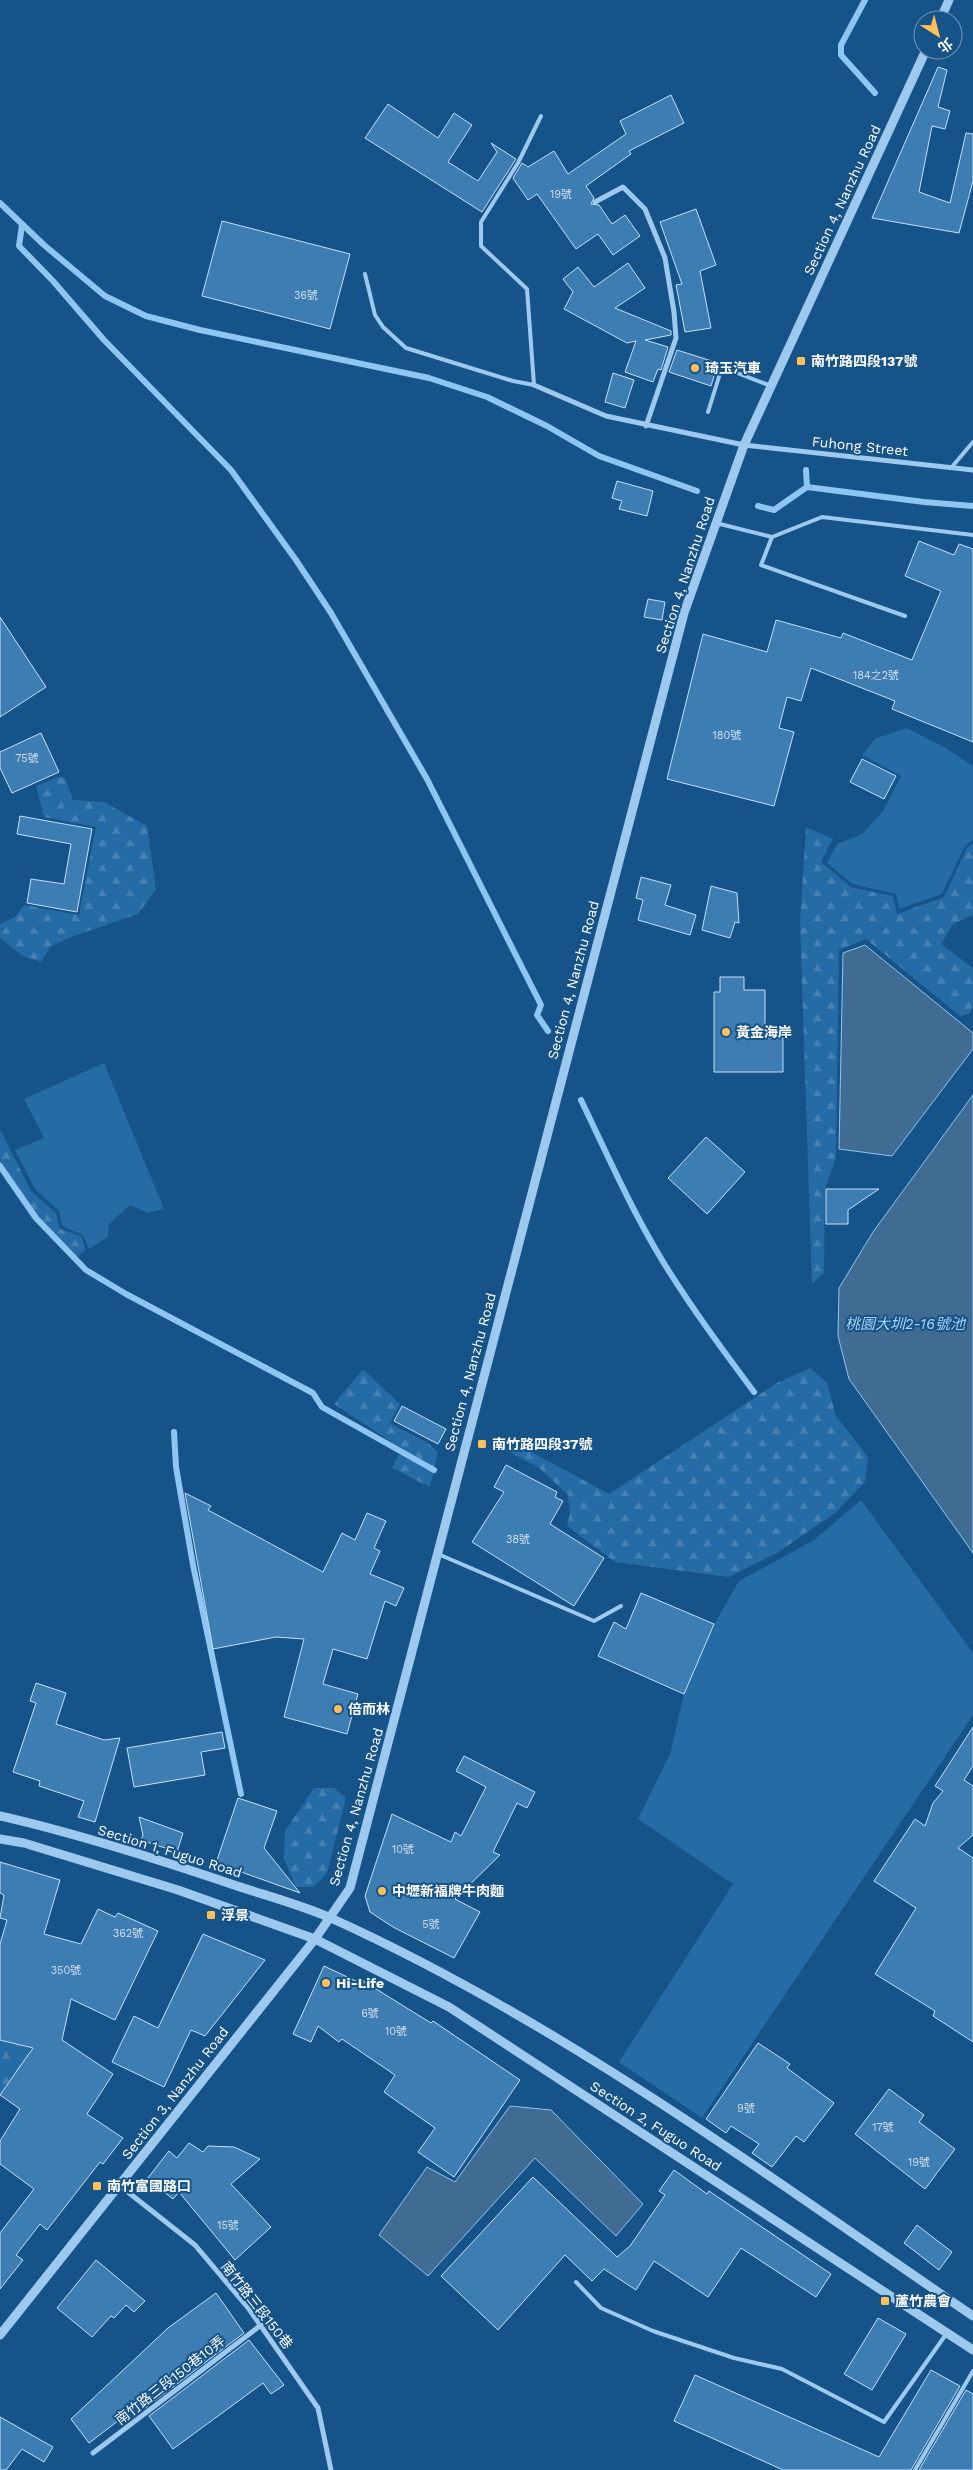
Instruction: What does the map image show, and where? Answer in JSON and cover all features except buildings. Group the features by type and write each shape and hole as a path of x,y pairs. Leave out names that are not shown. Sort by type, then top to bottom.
{"street":[{"name":"Section 4, Nanzhu Road","path":"315,1939 350,1888 405,1684 436,1553 684,613 744,445 921,60"},
{"path":"595,202 623,187 645,210 665,258 676,338 646,426"},
{"name":"Fuhong Street","path":"534,385 606,416 646,426 744,445 973,470"},
{"name":"Section 1, Fuguo Road","path":"0,1816 31,1823 180,1867 331,1918"},
{"path":"0,1839 24,1843 178,1890 315,1939"},
{"name":"Section 2, Fuguo Road","path":"331,1918 472,1988 656,2100 973,2316"},
{"name":"Section 2, Fuguo Road","path":"315,1939 449,2007 973,2350"},
{"name":"Section 3, Nanzhu Road","path":"0,2335 315,1939"},
{"name":"南竹路三段150巷","path":"120,2185 195,2245 261,2325 318,2408 331,2470"},
{"name":"南竹路三段150巷10弄","path":"94,2454 261,2325"}],"lane":[{"path":"365,274 374,315 383,327 406,348 513,381 534,385 527,289 481,246 481,222 518,163 541,116"},
{"path":"708,412 722,367 772,386"},
{"path":"951,468 973,442"},
{"path":"716,523 772,537 822,517 973,535"},
{"path":"772,537 761,565 905,616"},
{"path":"436,1553 594,1621 621,1606"},
{"path":"576,2282 601,2308 653,2331 734,2358 782,2369 884,2422 947,2333"},
{"path":"915,2470 973,2371"}],"green space":[{"path":"907,728 944,747 973,766 973,839 965,846 942,894 899,909 896,894 852,884 827,863 837,844 862,834 883,811 901,776 862,755 876,738"},
{"path":"58,777 65,778 73,800 104,802 147,826 156,889 138,914 71,937 51,946 41,962 23,956 0,938 0,924 15,917 24,905 79,915 96,827 44,817 36,786"},
{"path":"806,827 833,839 821,862 851,887 893,896 897,914 944,897 967,848 973,843 973,915 953,924 941,944 973,968 973,1005 970,1013 960,1016 866,939 839,950 836,1157 825,1189 824,1273 812,1284 800,922"},
{"path":"104,1063 164,1209 148,1213 130,1205 109,1224 108,1237 89,1249 83,1235 62,1226 59,1211 35,1189 15,1150 44,1138 24,1099"},
{"path":"0,1129 31,1191 56,1213 60,1229 81,1236 86,1250 72,1260 32,1219 0,1172"},
{"path":"810,1368 827,1383 836,1416 868,1457 865,1482 835,1513 780,1551 729,1577 615,1562 567,1526 570,1513 568,1495 538,1467 495,1445 498,1434 609,1494 777,1383"},
{"path":"363,1369 400,1404 390,1423 428,1443 438,1452 430,1487 392,1468 402,1449 334,1404"},
{"path":"861,1500 973,1653 973,1715 702,2118 619,2062 733,1884 638,1819 670,1754 684,1694 714,1624 739,1581 814,1540"},
{"path":"314,1788 334,1788 346,1798 327,1873 314,1887 296,1887 284,1859 285,1831"},
{"path":"0,2040 30,2048 29,2055 0,2095"}],"water":[{"path":"865,945 973,1033 973,1049 892,1156 839,1149 843,953"},
{"name":"桃園大圳2-16號池","path":"973,1095 973,1553 849,1379 838,1336 839,1288 873,1232"},
{"path":"510,2106 551,2110 643,2204 616,2236 535,2158 428,2276 379,2235 427,2167 455,2182"}],"waterway":[{"path":"865,0 841,45 841,55 875,93"},
{"path":"0,203 44,245 105,296 146,316 200,330 429,378 487,397 547,426 599,456 697,491"},
{"path":"22,225 19,246 53,281 104,340 231,470 296,560 331,613 427,779 541,1005 537,1015 548,1031"},
{"path":"806,470 807,487"},
{"path":"758,506 774,510 807,487 924,502 973,506"},
{"path":"581,1100 630,1201 662,1260 695,1311 754,1392"},
{"path":"0,1166 36,1218 86,1270 126,1294 313,1393 322,1407 434,1470"},
{"path":"174,1432 176,1467 193,1565 241,1794"}],"place":[{"name":"南竹路四段137號","path":"801,361"},
{"name":"琦玉汽車","path":"695,368"},
{"name":"黃金海岸","path":"726,1032"},
{"name":"南竹路四段37號","path":"482,1444"},
{"name":"倍而林","path":"338,1709"},
{"name":"中壢新福牌牛肉麵","path":"382,1891"},
{"name":"浮景","path":"211,1915"},
{"name":"Hi-Life","path":"326,1983"},
{"name":"南竹富國路口","path":"97,2186"},
{"name":"蘆竹農會","path":"885,2301"}]}
